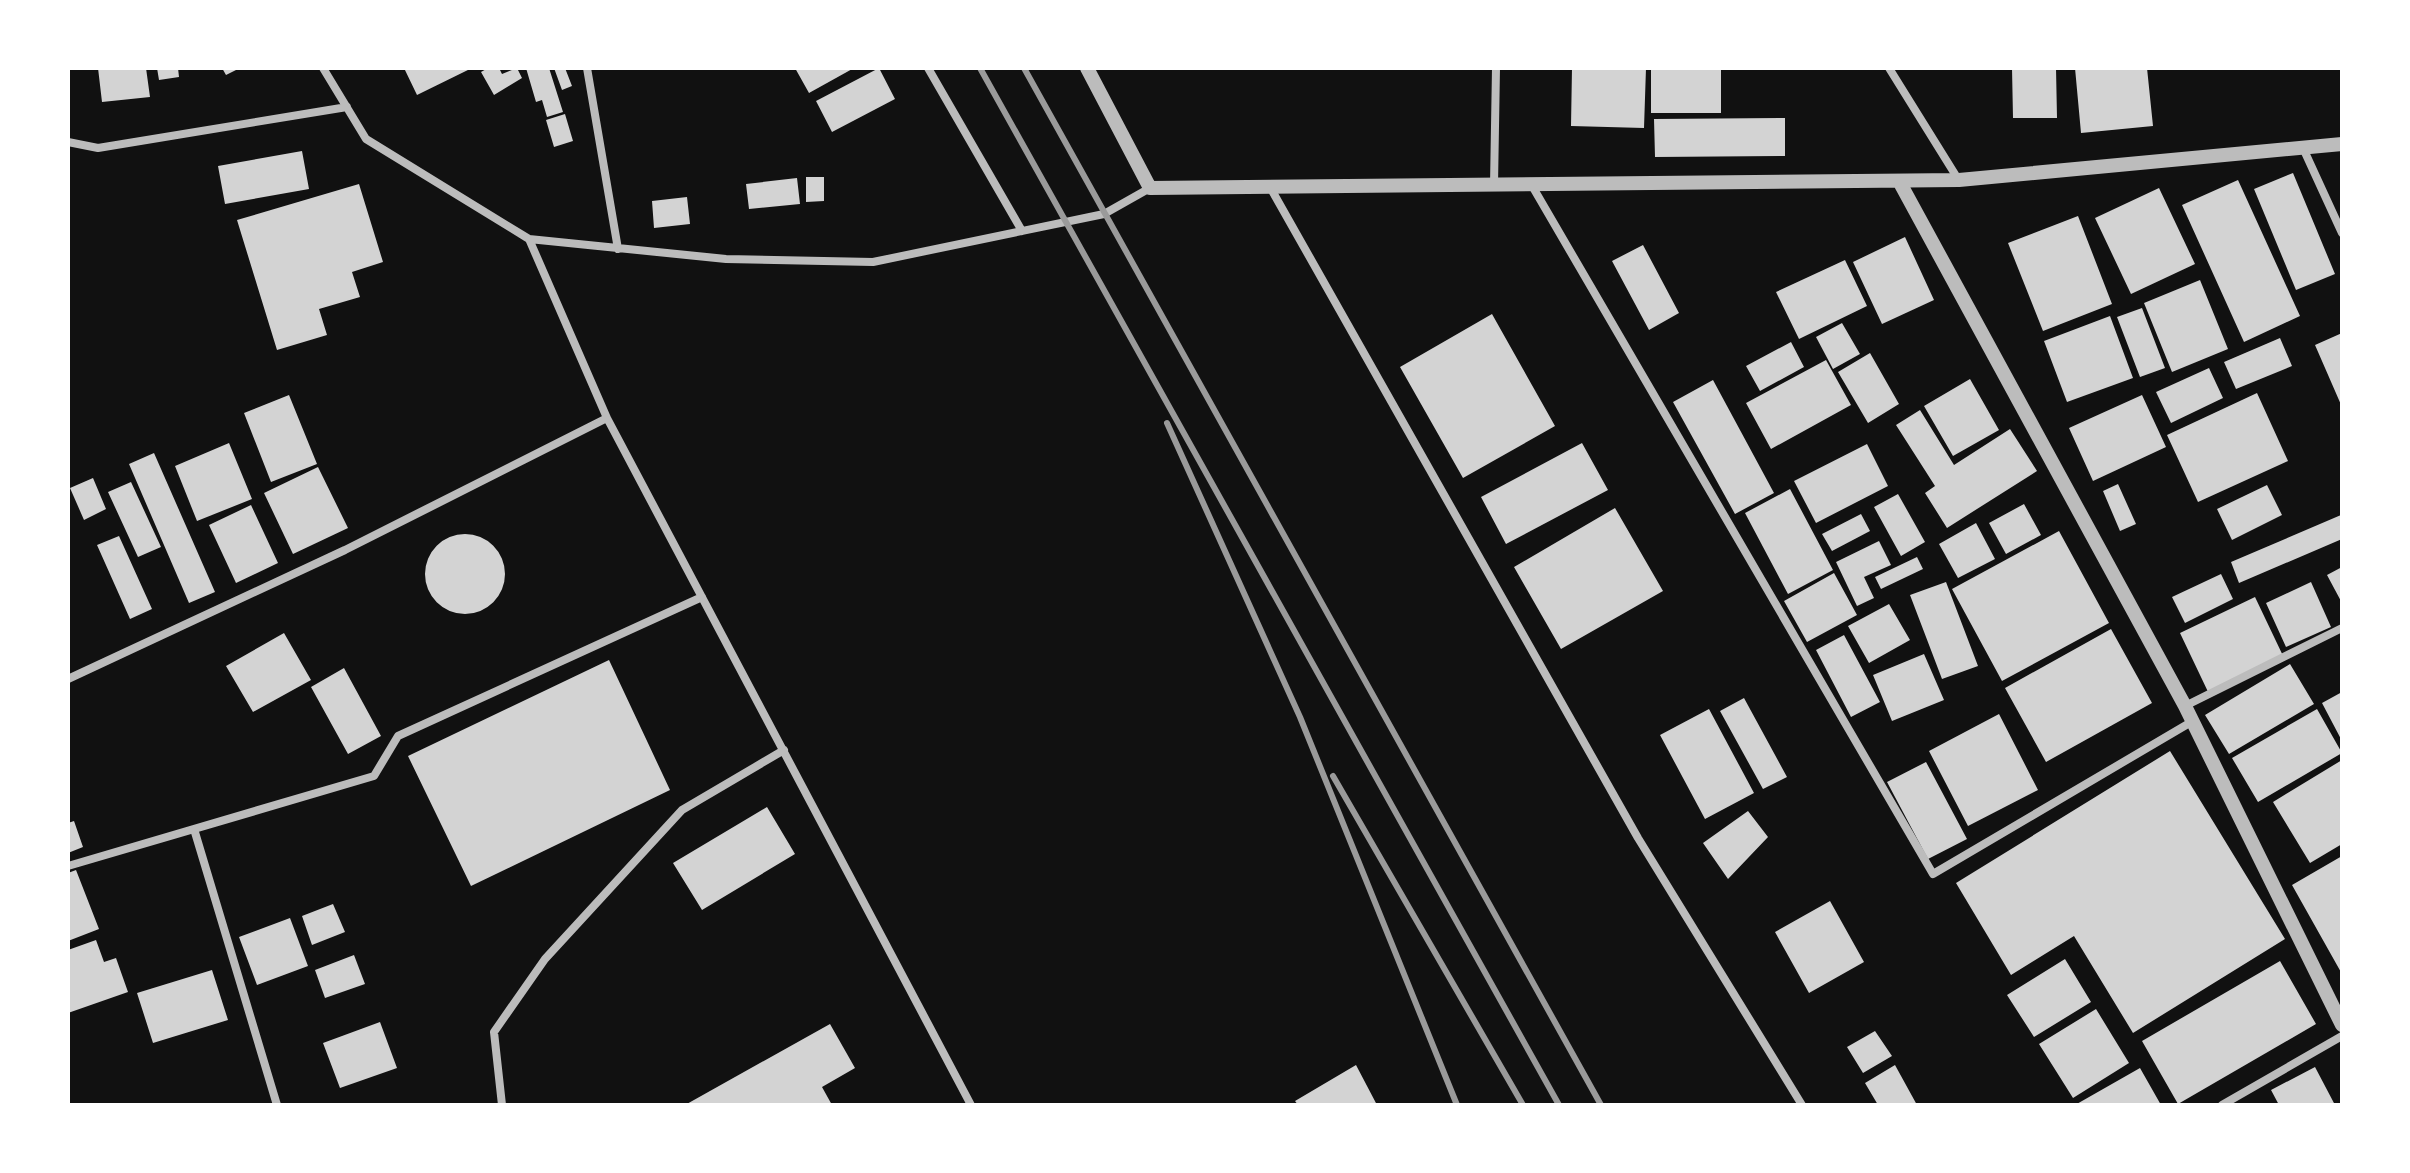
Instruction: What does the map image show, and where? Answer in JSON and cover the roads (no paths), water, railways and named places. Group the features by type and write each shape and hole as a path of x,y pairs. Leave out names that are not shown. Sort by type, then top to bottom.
{"street":[{"path":"323,68 366,139 529,239 726,259 873,262 1104,214 1150,188 1959,180 2342,144"},
{"path":"587,68 618,249"},
{"path":"928,68 1022,231"},
{"path":"1087,68 1150,188"},
{"path":"1494,185 1496,68"},
{"path":"1889,68 1959,180"},
{"path":"68,142 98,148 347,107"},
{"path":"2303,148 2342,233"},
{"path":"1899,181 2193,721 2342,1025"},
{"path":"1531,184 1933,874 2193,721"},
{"path":"1270,187 1638,838 1802,1105"},
{"path":"529,239 607,418 971,1105"},
{"path":"68,679 345,550 607,418"},
{"path":"68,866 374,776 398,736 702,597"},
{"path":"2185,706 2342,628"},
{"path":"502,1105 494,1032 545,959 682,810 784,750"},
{"path":"194,829 277,1105"},
{"path":"2222,1105 2342,1036"}],"railway":[{"path":"980,68 1559,1105"},
{"path":"1024,68 1601,1105"},
{"path":"1167,423 1300,717 1457,1105"},
{"path":"1333,776 1523,1105"}]}
